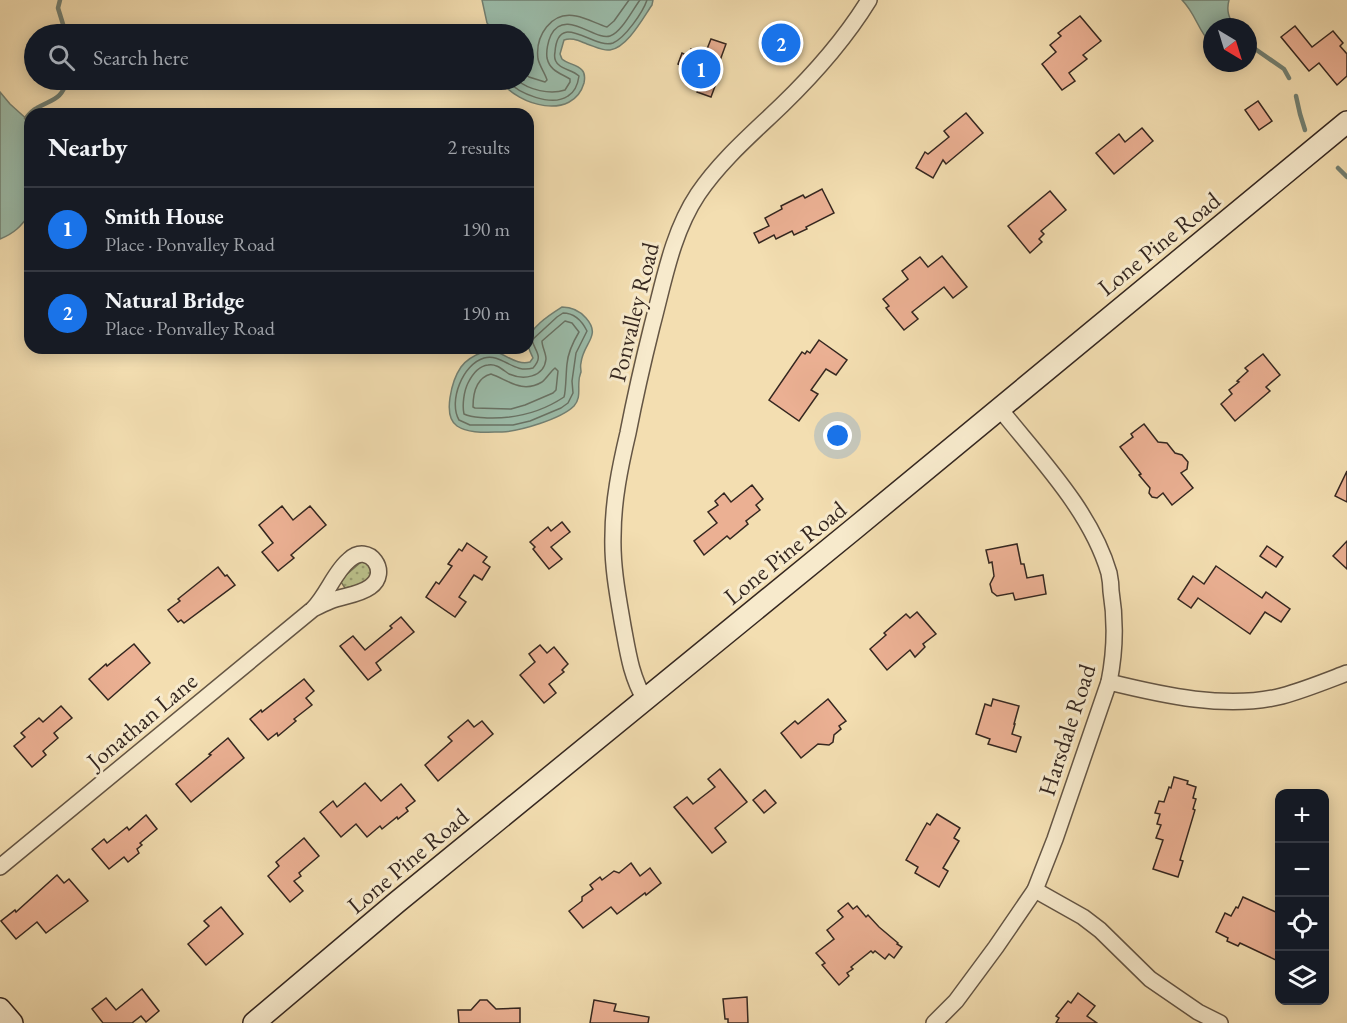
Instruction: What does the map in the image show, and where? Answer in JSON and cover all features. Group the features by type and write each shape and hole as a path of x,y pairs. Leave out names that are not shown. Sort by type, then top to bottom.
{"street":[{"name":"Ponvalley Road","path":"645,700 632,671 619,601 614,559 614,509 618,478 640,373 678,231 690,207 713,174 817,69 837,46 869,0"},
{"name":"Lone Pine Road","path":"254,1023 396,903 1347,122"},
{"name":"Harsdale Road","path":"934,1023 956,1001 1035,890 1109,682 1112,665 1115,635 1113,602 1109,574 1097,542 1090,527 1068,495 1000,409"},
{"name":"Jonathan Lane","path":"0,867 314,609"},
{"path":"1109,682 1193,699 1257,700 1281,696 1347,673"},
{"path":"1035,890 1100,930 1150,979 1198,1012 1220,1023"},
{"path":"0,1009 12,1023"}],"green space":[{"path":"361,562 369,563 372,577 363,584 345,588 341,582"}],"water":[{"path":"482,0 653,0 634,32 616,48 604,50 576,40 564,40 560,54 562,59 580,68 585,79 578,95 569,102 557,106 532,103 509,90 534,90 534,24 487,23"},
{"path":"1182,0 1229,0 1231,18 1203,18 1203,34 1191,11"},
{"path":"0,92 24,117 24,222 0,239"},
{"path":"562,307 572,308 586,318 592,330 582,356 578,397 574,406 550,420 510,431 479,432 457,426 452,421 449,406 454,380 463,364 479,354 501,354 518,362 530,362 533,358 531,354 534,354 534,329"}],"building":[{"path":"1080,16 1101,41 1083,55 1087,59 1069,73 1075,81 1062,90 1042,64 1056,52 1050,45 1061,36 1058,33"},
{"path":"1295,26 1312,47 1333,31 1343,43 1340,46 1347,54 1347,76 1337,85 1319,63 1309,71 1281,37"},
{"path":"711,39 726,44 714,77 718,78 711,97 697,92 702,78 684,71 686,67 678,64 682,53 688,56 691,49 705,54"},
{"path":"1258,101 1272,121 1259,130 1245,110"},
{"path":"966,113 983,133 946,164 943,160 933,178 916,168 925,152 928,154 949,137 944,131"},
{"path":"1142,128 1153,141 1114,174 1096,153 1119,134 1125,142"},
{"path":"822,189 834,213 794,235 792,231 776,239 774,235 759,243 754,233 769,226 765,218 782,209 781,206 803,195 805,198"},
{"path":"1050,191 1066,210 1041,231 1044,234 1039,239 1042,242 1030,253 1008,226"},
{"path":"942,256 967,287 953,298 944,287 912,312 918,319 904,330 886,308 889,306 883,299 908,279 902,271 920,257 928,267"},
{"path":"819,340 847,360 836,375 826,369 811,390 818,394 799,421 769,400 802,352 810,353"},
{"path":"1263,354 1280,375 1266,387 1270,391 1235,421 1221,404 1232,394 1229,390 1248,371 1245,368"},
{"path":"1144,424 1158,442 1167,443 1175,453 1182,455 1188,462 1187,469 1181,473 1193,488 1172,505 1163,493 1157,498 1152,497 1149,493 1150,488 1120,447"},
{"path":"1347,471 1347,502 1335,496"},
{"path":"752,485 763,499 756,505 760,510 746,521 748,524 730,539 727,536 704,555 694,541 717,523 708,512 718,505 715,501 724,493 731,502"},
{"path":"282,506 293,520 310,506 326,525 291,555 294,558 278,571 262,552 273,543 259,525"},
{"path":"562,522 570,532 551,547 562,559 549,569 530,542 548,527 551,531"},
{"path":"1347,541 1347,569 1333,556"},
{"path":"467,543 487,557 483,562 490,567 482,580 474,575 459,597 466,602 455,617 426,597 436,582 439,584 452,566 448,564 459,549 462,551"},
{"path":"1017,544 1021,564 1024,564 1027,578 1043,575 1046,594 1015,600 1013,593 997,596 992,592 990,584 994,576 992,562 989,563 986,550"},
{"path":"1267,546 1283,557 1276,567 1260,556"},
{"path":"1216,566 1262,598 1266,592 1290,609 1281,622 1265,612 1250,634 1198,598 1191,608 1178,599 1193,576 1204,584"},
{"path":"218,567 235,585 184,623 181,620 178,622 168,610 180,601 178,599"},
{"path":"917,612 936,634 923,644 925,647 915,657 910,650 887,670 870,649 906,614 910,618"},
{"path":"401,617 414,632 376,663 381,670 368,680 340,646 353,636 365,650 392,628 390,626"},
{"path":"134,644 150,663 108,700 89,679"},
{"path":"540,645 547,653 554,647 568,664 562,670 564,672 549,684 556,693 544,703 520,675 535,662 529,654"},
{"path":"304,679 314,691 306,698 312,705 278,736 277,733 268,740 250,719"},
{"path":"828,699 846,721 839,726 841,729 834,735 833,742 829,745 818,744 801,758 781,733 795,721 798,724"},
{"path":"993,699 1019,706 1012,734 1021,737 1016,752 988,744 990,739 976,734 985,704 991,706"},
{"path":"61,706 72,718 54,733 58,738 43,751 46,755 32,767 14,746 25,737 21,733 39,718 43,722"},
{"path":"468,720 474,727 482,721 493,734 438,781 425,765 452,741 448,737"},
{"path":"228,738 244,758 191,802 176,784"},
{"path":"720,769 747,802 715,828 726,842 712,853 674,807 687,797 693,804 715,787 708,779"},
{"path":"1174,777 1188,781 1187,784 1196,787 1193,798 1196,799 1193,809 1195,810 1180,860 1183,861 1178,877 1153,869 1163,840 1156,838 1161,825 1157,824 1160,814 1155,813 1159,801 1164,802"},
{"path":"365,783 381,801 401,784 415,801 398,819 397,817 382,829 380,826 367,837 356,824 341,837 320,812 333,801 337,807"},
{"path":"765,790 776,803 764,813 753,800"},
{"path":"937,814 960,828 954,838 959,841 943,868 948,871 939,887 915,873 918,867 906,860 927,823 930,825"},
{"path":"146,815 157,829 140,843 142,845 137,849 139,853 128,862 124,857 109,869 92,849 104,839 107,843 127,827 129,830"},
{"path":"304,838 319,856 299,873 301,876 294,881 303,891 290,902 268,876 279,866 276,862"},
{"path":"631,863 640,876 650,868 661,883 617,914 611,907 583,928 569,911 593,889 590,885 600,877 602,880 614,871 619,873"},
{"path":"57,875 64,883 69,879 88,901 46,933 37,922 16,939 1,921 15,910 16,912"},
{"path":"1243,897 1275,912 1275,960 1240,943 1238,946 1227,941 1228,938 1216,932 1225,913 1231,916 1236,907 1238,908"},
{"path":"848,903 853,909 857,906 866,917 868,915 902,947 894,958 889,954 885,959 875,951 873,953 871,951 851,967 853,969 847,973 849,976 839,985 822,965 825,963 816,953 834,939 827,930 843,917 838,911"},
{"path":"221,907 243,934 206,965 188,944 209,926 204,921"},
{"path":"142,989 159,1011 146,1022 141,1016 132,1023 103,1023 92,1009 106,998 116,1010"},
{"path":"1078,993 1095,1006 1087,1016 1097,1023 1056,1023 1059,1018 1056,1016 1068,1001 1071,1003"},
{"path":"747,997 748,1023 728,1023 728,1019 725,1019 723,999"},
{"path":"480,1000 487,1000 496,1009 520,1008 520,1023 459,1023 458,1010 471,1010"},
{"path":"594,1000 616,1004 614,1011 649,1017 648,1023 590,1023"}],"waterway":[{"path":"60,0 58,8 63,24"},
{"path":"1257,50 1284,69 1289,78"},
{"path":"38,108 63,90"},
{"path":"1296,96 1305,130"},
{"path":"1338,168 1347,177"}],"place":[{"name":"Natural Bridge","path":"781,43"},
{"name":"Smith House","path":"701,69"}]}
